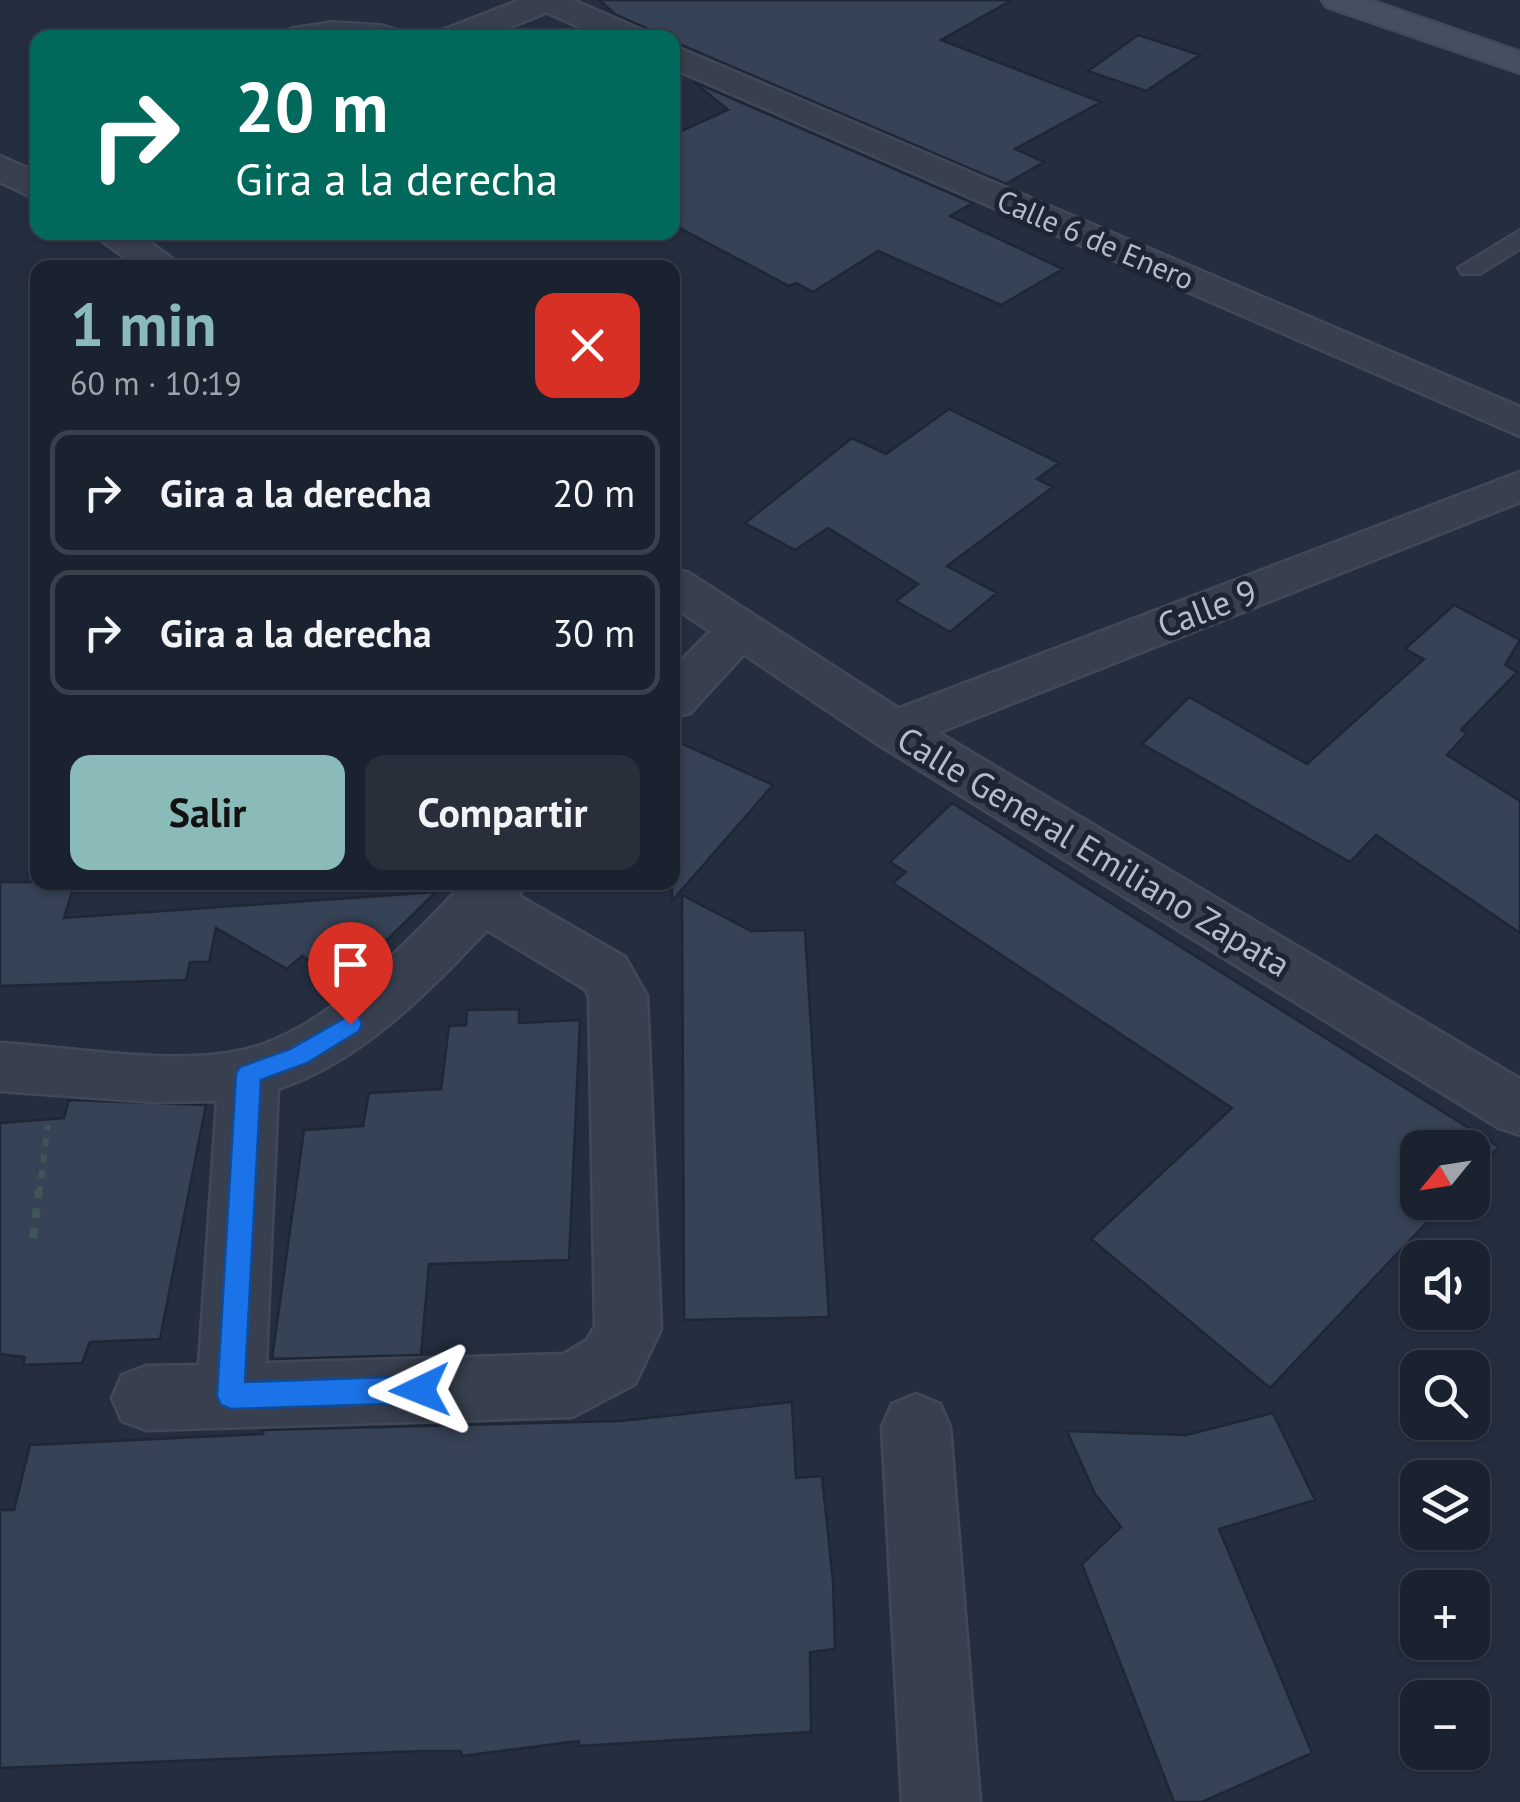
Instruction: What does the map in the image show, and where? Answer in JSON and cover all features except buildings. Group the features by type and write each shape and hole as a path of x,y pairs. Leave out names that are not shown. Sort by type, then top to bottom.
{"main road":[{"path":"1338,0 1520,62"}],"street":[{"path":"472,30 548,0 614,30"},
{"name":"Calle 6 de Enero","path":"680,58 1520,423"},
{"path":"122,240 153,260"},
{"name":"Calle 9","path":"894,730 1520,486"},
{"name":"Calle General Emiliano Zapata","path":"680,589 894,730 1520,1110"},
{"path":"680,693 739,630"},
{"path":"28,1068 205,1076 249,1074 299,1056 350,1024 490,892 606,973 618,996 628,1329 611,1362 572,1384 146,1398"},
{"path":"231,1396 249,1074"},
{"path":"916,1427 941,1802"}],"lane":[{"path":"322,30 373,30"},
{"path":"1471,268 1520,238"}],"path":[{"path":"28,1068 33,1238"}],"route":[{"path":"350,1024 299,1056 249,1074 231,1396 420,1390"}]}
